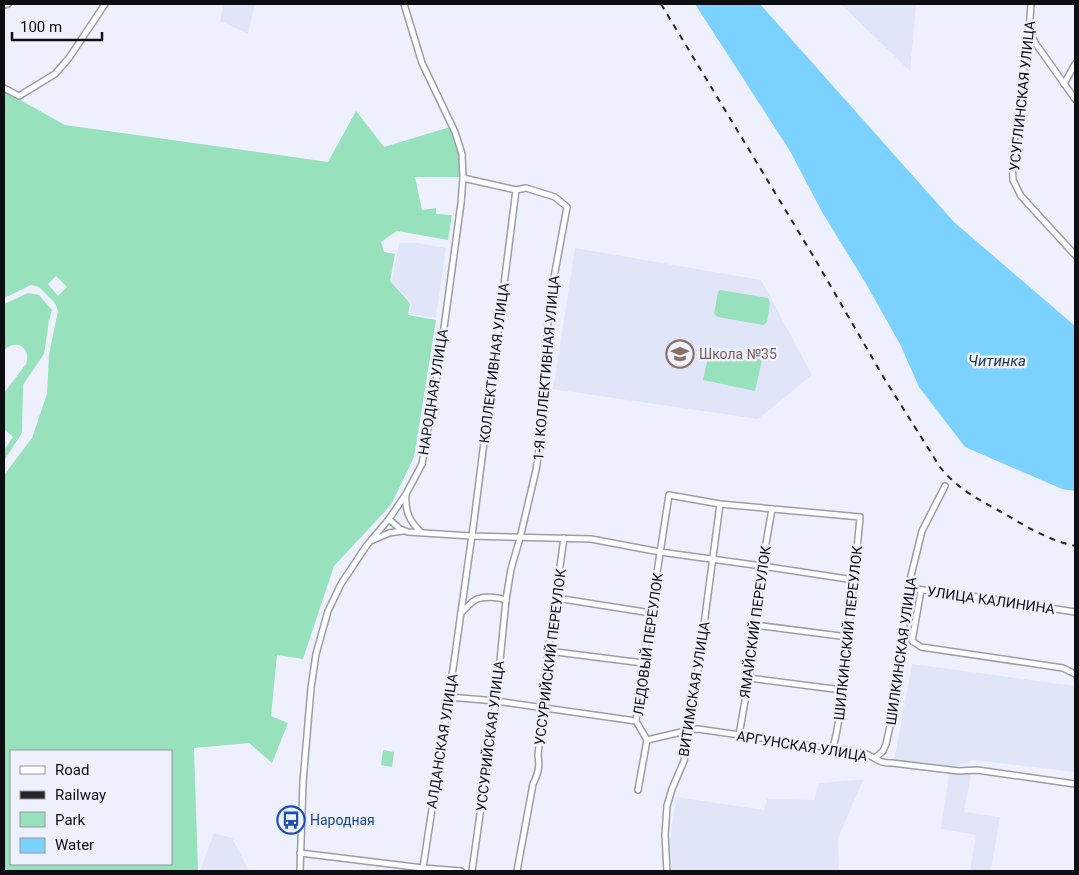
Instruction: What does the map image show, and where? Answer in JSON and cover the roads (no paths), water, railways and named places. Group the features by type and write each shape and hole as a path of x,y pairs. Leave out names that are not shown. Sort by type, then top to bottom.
{"street":[{"path":"4,5 8,4"},
{"path":"4,88 19,96 55,74 69,58 105,4"},
{"name":"НАРОДНАЯ УЛИЦА","path":"300,871 303,782 311,688 316,654 328,611 342,584 357,559 406,494 422,464 461,203 462,154 455,132 422,63 404,4"},
{"name":"УСУГЛИНСКАЯ УЛИЦА","path":"1031,4 1012,160 1013,180 1020,196 1075,255"},
{"path":"1029,31 1075,99"},
{"path":"1064,84 1075,64"},
{"path":"463,178 516,190"},
{"name":"1-Я КОЛЛЕКТИВНАЯ УЛИЦА","path":"506,600 511,569 536,470 541,436 550,299 567,207 555,197 526,188 516,190"},
{"name":"КОЛЛЕКТИВНАЯ УЛИЦА","path":"460,614 474,521 516,190"},
{"name":"ШИЛКИНСКАЯ УЛИЦА","path":"875,758 883,751 886,744 896,699 908,588 922,531 945,486"},
{"path":"406,494 408,516 413,525 421,532"},
{"name":"ЛЕДОВЫЙ ПЕРЕУЛОК","path":"648,740 636,721 669,495 720,504"},
{"path":"720,504 772,509"},
{"name":"ВИТИМСКАЯ УЛИЦА","path":"667,871 665,835 667,806 684,761 690,730 720,504"},
{"name":"ШИЛКИНСКИЙ ПЕРЕУЛОК","path":"772,509 860,516 842,690 833,748"},
{"name":"ЯМАЙСКИЙ ПЕРЕУЛОК","path":"740,735 749,678 762,566 772,509"},
{"path":"388,519 400,529 408,532"},
{"path":"370,541 398,531 471,536 592,540 660,552 854,580"},
{"name":"УССУРИЙСКИЙ ПЕРЕУЛОК","path":"517,871 533,784 540,765 538,756 548,651 564,538"},
{"name":"УЛИЦА КАЛИНИНА","path":"908,588 1075,612"},
{"path":"921,590 912,640 921,647 1063,668 1075,674"},
{"path":"460,614 477,599 491,597 506,600"},
{"path":"556,598 651,613"},
{"name":"УССУРИЙСКАЯ УЛИЦА","path":"472,871 496,701 506,600"},
{"name":"АЛДАНСКАЯ УЛИЦА","path":"423,868 460,614"},
{"path":"755,625 848,637"},
{"path":"548,651 643,663"},
{"path":"749,678 842,690"},
{"path":"449,698 496,701 636,721"},
{"name":"АРГУНСКАЯ УЛИЦА","path":"648,740 690,730 698,730 864,753 885,764 892,763 959,771 977,770 1075,784"},
{"path":"638,790 648,740"},
{"path":"300,853 461,871"}],"water":[{"name":"Читинка","path":"695,4 760,4 954,222 1075,326 1075,491 1062,489 965,447 919,387 900,344 822,212 790,151"}],"railway":[{"path":"661,4 812,254 884,378 940,467 954,482 978,499 1039,533 1075,546"}],"place":[{"name":"Школа №35","path":"680,354"},
{"name":"Народная","path":"291,820"}]}
